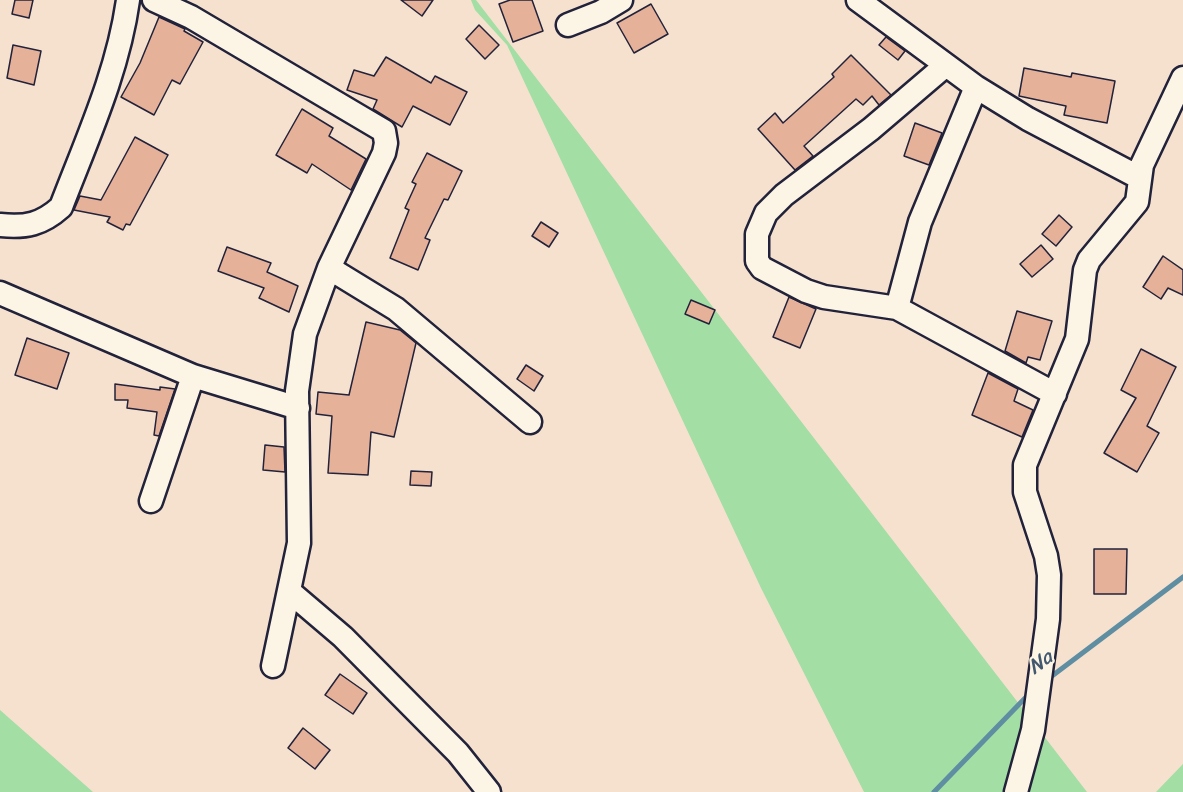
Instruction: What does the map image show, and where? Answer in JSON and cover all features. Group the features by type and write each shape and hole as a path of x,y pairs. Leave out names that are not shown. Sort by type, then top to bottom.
{"street":[{"path":"0,225 30,226 47,219 61,207 106,88 125,24 128,0"},
{"path":"154,0 191,18 384,131 386,143 384,153 330,268 305,334 299,363 301,519 299,543 273,666"},
{"path":"568,25 601,12 621,0"},
{"path":"858,0 976,87 1028,119 1140,178"},
{"path":"946,65 871,129 784,195 766,213 757,234 757,261 762,268 824,297 897,308 1055,394"},
{"path":"1016,792 1032,730 1047,619 1049,575 1046,556 1025,492 1025,465 1077,339 1085,270 1089,260 1137,202 1142,165 1183,78"},
{"path":"897,308 920,222 976,87"},
{"path":"330,268 396,309 530,422"},
{"path":"0,293 193,376 298,408"},
{"path":"151,501 193,376"},
{"path":"288,591 343,636 458,753 489,792"}],"green space":[{"path":"471,0 476,0 1087,792 864,792 761,588 507,45 475,10"},
{"path":"0,710 93,792 0,792"},
{"path":"1183,764 1183,792 1156,792"}],"building":[{"path":"15,0 33,0 29,18 12,14"},
{"path":"401,0 433,0 422,16"},
{"path":"510,0 532,0 543,31 513,42 499,4"},
{"path":"651,4 668,34 634,53 617,23"},
{"path":"159,17 185,29 184,31 203,42 180,84 172,80 154,115 121,97 140,63"},
{"path":"479,25 499,45 485,59 466,39"},
{"path":"886,37 905,51 898,60 879,45"},
{"path":"13,45 41,51 34,85 7,78"},
{"path":"851,55 891,95 879,105 872,96 863,105 856,99 804,146 813,156 795,170 758,129 775,113 783,123 834,77 832,74"},
{"path":"386,57 431,83 435,76 467,92 450,125 413,106 402,127 373,109 377,100 347,90 354,70 374,76"},
{"path":"1024,68 1071,77 1072,73 1115,81 1107,123 1064,115 1066,106 1019,96"},
{"path":"302,109 333,128 329,136 366,159 351,190 312,164 307,173 276,155"},
{"path":"915,123 942,133 929,165 904,156"},
{"path":"135,137 168,155 130,225 126,224 123,230 107,222 110,217 74,210 80,196 101,200"},
{"path":"427,153 462,171 448,200 444,199 425,238 430,240 418,270 390,258 409,210 405,208 416,184 412,182"},
{"path":"1059,215 1072,227 1056,246 1042,234"},
{"path":"541,222 558,233 549,247 532,236"},
{"path":"1041,245 1053,259 1032,277 1020,264"},
{"path":"227,247 271,263 267,272 298,286 289,312 259,298 264,288 218,271"},
{"path":"1163,256 1183,270 1183,295 1168,288 1161,299 1143,287"},
{"path":"789,297 816,309 800,348 773,337"},
{"path":"691,300 715,310 709,324 685,314"},
{"path":"1017,311 1052,321 1040,360 1028,357 1026,363 1005,351"},
{"path":"366,322 400,330 416,343 394,437 371,432 368,475 328,473 332,416 316,414 318,392 349,395"},
{"path":"27,338 69,353 57,389 15,375"},
{"path":"1141,349 1176,367 1147,426 1159,433 1137,472 1104,453 1136,398 1121,390"},
{"path":"526,365 543,376 534,391 517,379"},
{"path":"988,373 1018,389 1014,401 1033,410 1022,437 972,415"},
{"path":"115,384 160,390 160,387 175,389 159,436 154,435 157,412 127,408 128,400 115,400"},
{"path":"265,445 284,447 285,472 263,470"},
{"path":"411,471 432,472 431,486 410,485"},
{"path":"1094,549 1127,549 1126,594 1094,594"},
{"path":"340,674 367,693 353,714 325,695"},
{"path":"303,728 330,750 315,769 288,748"}],"waterway":[{"name":"Na","path":"1048,679 1183,577"},
{"name":"Na","path":"934,792 1031,692"}]}
